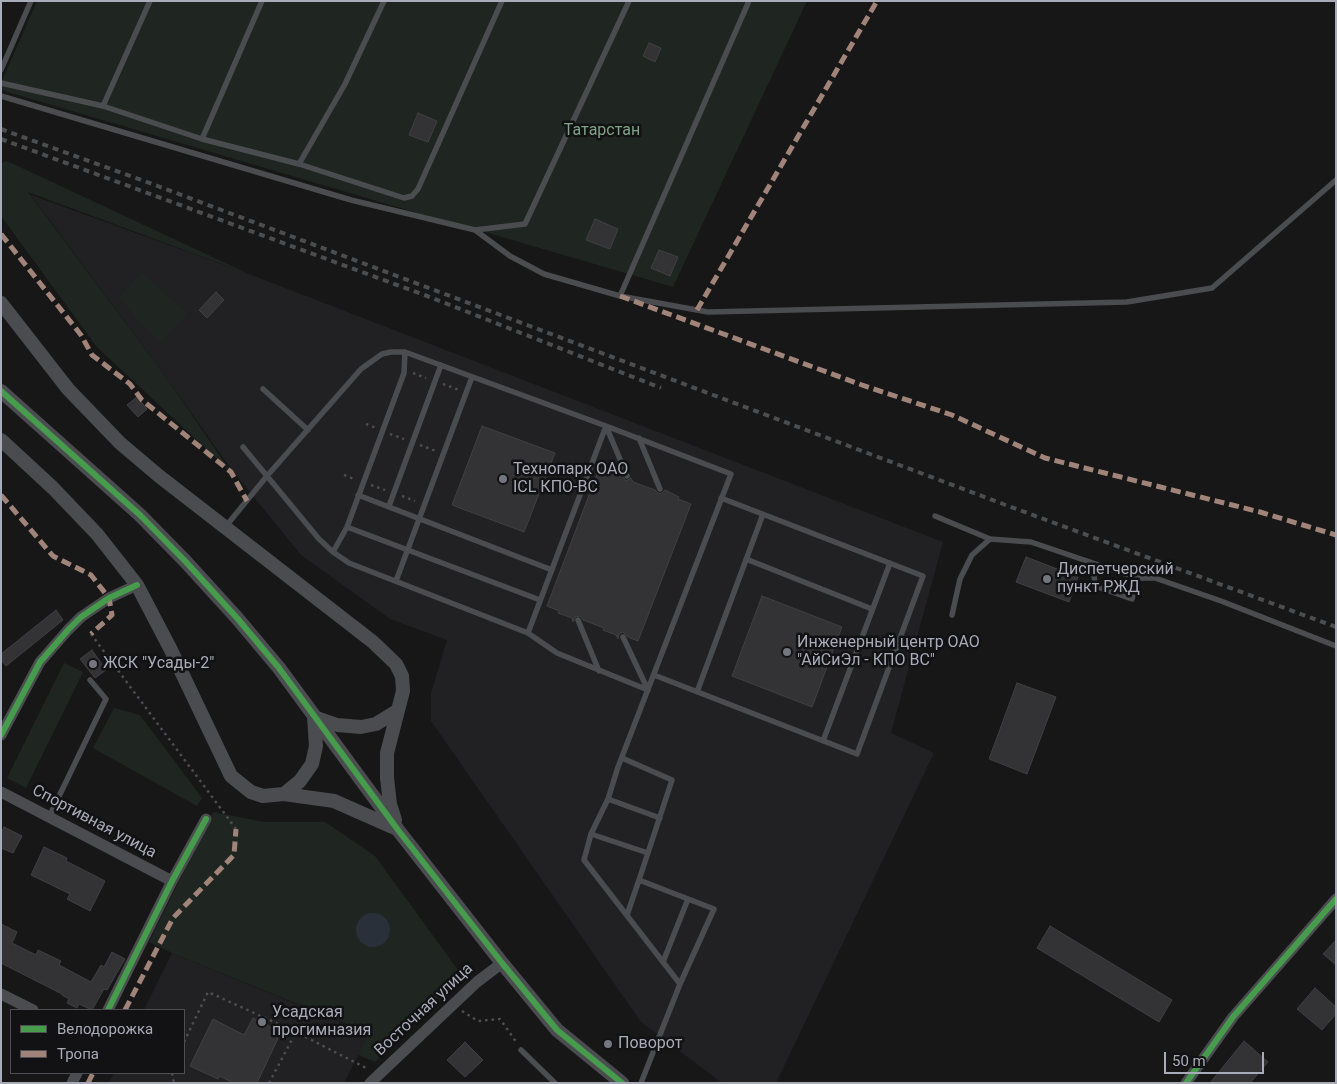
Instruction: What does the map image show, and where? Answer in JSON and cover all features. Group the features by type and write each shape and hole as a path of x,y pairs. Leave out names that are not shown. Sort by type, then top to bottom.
{"street":[{"path":"1,303 68,389 98,422 159,476 226,526 373,642 396,664 402,676 403,690 387,753 387,769 390,804 398,830"},
{"path":"1,391 133,509 186,562 267,654 398,830 557,1030 622,1083"},
{"path":"1,440 53,488 97,534 137,585 171,650 231,776 251,792 262,796 284,794 334,801 398,830"},
{"path":"1,735 40,662 68,630 81,617 114,595 137,585"},
{"path":"314,717 337,724 361,727 376,724 397,711"},
{"path":"284,794 300,780 312,764 316,746 314,717"},
{"name":"Спортивная улица","path":"1,792 172,881"},
{"path":"108,1009 172,881 206,819"},
{"path":"1186,1083 1233,1017 1336,900"},
{"name":"Восточная улица","path":"374,1079 477,982 502,963"},
{"path":"1,994 31,1009"}],"lane":[{"path":"1,70 31,1"},
{"path":"103,106 150,1"},
{"path":"202,139 262,1"},
{"path":"299,164 345,84 384,1"},
{"path":"1,83 103,106 202,139 299,164 404,198 412,196 418,189 502,1"},
{"path":"1,96 351,200 475,230 525,224 629,1"},
{"path":"620,296 749,1"},
{"path":"475,230 510,256 544,274 620,296 708,312 1127,302 1212,288 1336,180"},
{"path":"226,526 267,476 361,369 372,359 391,352 405,352 731,474 622,758 608,800 592,834 584,860 680,984"},
{"path":"334,552 347,526 404,373 405,352"},
{"path":"389,506 441,366"},
{"path":"396,581 472,377"},
{"path":"263,389 308,430"},
{"path":"606,426 627,476"},
{"path":"528,633 606,426"},
{"path":"639,438 660,489"},
{"path":"244,447 319,538 349,564 528,633 557,653 648,690"},
{"path":"358,495 552,570"},
{"path":"654,675 858,754 923,576 721,498"},
{"path":"696,692 763,514"},
{"path":"935,516 990,539 1031,542 1137,578 1155,578 1336,646"},
{"path":"347,526 540,600"},
{"path":"952,615 960,579 972,555 990,539"},
{"path":"746,559 872,609"},
{"path":"823,741 890,563"},
{"path":"1093,564 1096,586 1132,599 1137,578"},
{"path":"578,620 600,671"},
{"path":"623,637 648,690"},
{"path":"49,817 106,699 90,680"},
{"path":"622,758 672,780 627,916"},
{"path":"608,800 660,818"},
{"path":"592,834 648,853"},
{"path":"639,880 714,909 680,984 641,1083"},
{"path":"663,962 688,899"},
{"path":"521,1050 555,1083"}],"path":[{"path":"91,634 236,829"},
{"path":"185,1040 208,992 349,1058 374,1079"},
{"path":"452,1005 478,1020 500,1019 521,1050"},
{"path":"269,1083 296,1032"}],"shaded area":[{"path":"31,195 249,274 943,542 891,733 934,753 776,1083 722,1083 641,1022 431,721 431,693 447,640 390,619 301,555 231,469 163,373"},
{"path":"373,913 380,914 385,918 389,923 389,937 385,942 380,946 373,947 366,946 361,942 357,937 356,930 357,923 361,918 366,914"},
{"name":"Усадская прогимназия","path":"172,953 369,1034 344,1083 109,1083 114,1074 185,1074 185,1009 144,1009"}],"green space":[{"name":"Татарстан","path":"37,1 807,1 673,287 1,90 1,83"},
{"path":"7,161 249,274 28,192 163,373 231,472 97,347 1,216 1,163"},
{"path":"142,273 187,314 161,342 139,322 120,297"},
{"path":"64,663 83,672 26,788 7,778"},
{"path":"114,708 140,715 202,798 197,806 93,748"},
{"path":"213,812 264,822 325,822 375,856 461,974 375,1062 358,1055 369,1033 149,942"}],"building":[{"path":"649,43 661,48 655,62 643,56"},
{"path":"418,113 437,121 428,142 409,135"},
{"path":"595,219 618,229 610,249 586,240"},
{"path":"659,250 678,257 670,276 651,268"},
{"path":"216,292 224,300 207,318 199,310"},
{"path":"137,397 147,409 138,417 127,405"},
{"name":"Технопарк OAO ICL КПО-ВС","path":"482,426 555,453 524,532 452,505"},
{"path":"599,469 622,475 626,481 631,478 633,482 655,490 659,494 665,490 679,497 678,499 691,504 638,641 628,637 623,632 619,634 618,639 616,635 583,620 580,616 575,617 573,622 572,618 558,613 559,611 547,606"},
{"name":"Диспетчерский пункт РЖД","path":"1026,557 1078,577 1069,602 1016,582"},
{"name":"Инженерный центр ОАО \"АйСиЭл - КПО ВС\"","path":"762,596 842,627 812,707 732,676"},
{"path":"56,610 63,620 6,666 1,660 1,654"},
{"name":"ЖСК \"Усады-2\"","path":"92,650 106,670 95,678 80,659"},
{"path":"1017,683 1056,697 1027,774 989,759"},
{"path":"4,827 22,836 13,853 1,848 1,833"},
{"path":"44,847 67,858 66,861 105,881 90,911 67,899 70,894 31,875"},
{"path":"1,924 17,932 12,943 36,955 38,950 61,961 59,965 91,982 101,965 104,967 112,952 125,959 107,990 104,989 93,1009 79,1004 77,1008 67,1003 69,999 62,994 1,963"},
{"path":"1050,926 1172,1000 1159,1022 1037,948"},
{"path":"1336,940 1336,965 1323,954"},
{"path":"1315,988 1336,1007 1336,1014 1322,1030 1297,1009"},
{"path":"253,1018 281,1032 257,1083 234,1083 219,1076 218,1079 190,1066 213,1019 244,1035"},
{"path":"1244,1041 1268,1062 1250,1083 1210,1083"},
{"path":"465,1042 483,1060 465,1077 447,1060"}],"railway":[{"path":"1,129 1336,627"},
{"path":"1,139 427,296 661,388"}],"marked path":[{"path":"697,310 877,1"},
{"path":"1,234 81,335 92,355 130,384 142,400 231,472 247,501"},
{"path":"620,296 862,385 952,415 1045,458 1260,512 1336,535"},
{"path":"1,495 53,556 91,575 109,598 112,615 91,634"},
{"path":"126,1009 173,918 234,855 236,829"},
{"path":"88,1083 92,1074"}],"cycle path":[{"path":"1,391 140,515 237,618 279,668 398,830 557,1030 622,1083"},
{"path":"1,735 40,662 68,630 81,617 109,598 137,585"},
{"path":"108,1009 172,881 206,819"},
{"path":"1186,1083 1233,1017 1336,899"}],"place":[{"name":"Технопарк OAO ICL КПО-ВС","path":"503,479"},
{"name":"Диспетчерский пункт РЖД","path":"1047,579"},
{"name":"Инженерный центр ОАО \"АйСиЭл - КПО ВС\"","path":"787,652"},
{"name":"ЖСК \"Усады-2\"","path":"93,664"},
{"name":"Усадская прогимназия","path":"262,1022"},
{"name":"Поворот","path":"608,1044"}]}
